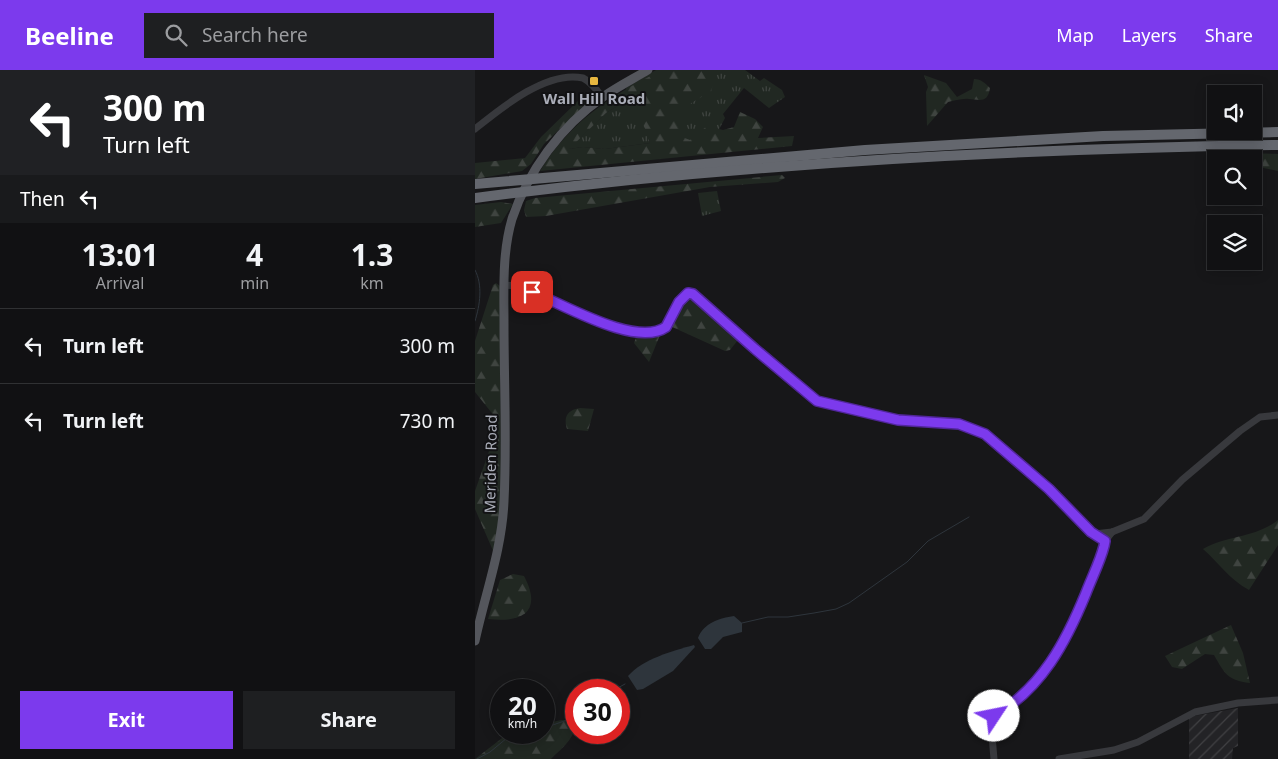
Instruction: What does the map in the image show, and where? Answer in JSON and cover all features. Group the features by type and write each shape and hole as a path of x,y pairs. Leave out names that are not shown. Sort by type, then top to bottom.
{"highway":[{"path":"475,184 779,156 952,144 1113,136 1278,132"},
{"path":"475,198 543,189 779,166 953,154 1278,145"}],"main road":[{"name":"Meriden Road","path":"475,641 497,557 503,520 505,440 504,285 506,246 512,220 525,186 537,165 555,142 579,116 603,97 648,70"}],"street":[{"path":"475,130 536,80 552,73 572,73 584,78 603,97"},
{"path":"504,285 516,286 588,316 637,333 650,333 666,327 683,297 688,293 693,294 744,340 817,401 898,420 959,424 985,434 1049,489 1094,534 1105,541"},
{"path":"1094,534 1112,532 1144,519 1182,480 1252,422 1260,417 1278,415"},
{"path":"994,759 991,724 994,716 1025,695 1057,654 1069,634 1097,566 1105,541 1112,532"},
{"path":"1059,759 1114,750 1138,742 1195,712 1238,703 1278,700"}],"shaded area":[{"path":"734,616 742,623 742,632 723,637 711,649 705,649 698,638 704,629 718,620"},
{"path":"694,645 695,647 673,671 643,689 637,690 628,676 650,660"},
{"path":"1238,708 1238,746 1233,748 1232,759 1189,759 1189,717"}],"green space":[{"path":"656,70 745,70 760,81 764,78 782,90 785,97 769,108 744,88 723,114 725,118 713,141 649,139 650,143 605,149 583,147 568,149 606,113 629,99 626,88"},
{"path":"663,70 711,70 713,84 711,92 686,108 682,119 682,137 690,140 707,126 723,130 734,127 740,112 755,119 763,127 758,138 794,136 792,146 540,171 565,138 579,124 594,111 644,79","holes":["629,99 648,134 650,143 605,149 583,147 569,149 606,113"]},
{"path":"924,75 946,83 957,97 972,89 974,79 986,84 990,88 989,93 983,99 964,99 948,102 927,126 926,92 928,87"},
{"path":"580,99 586,100 584,106 544,144 531,164 522,171 475,179 475,163 525,158 541,137"},
{"path":"1262,154 1278,154 1278,171 1262,168"},
{"path":"782,175 785,178 778,182 710,187 546,216 526,217 524,210 526,201 535,198"},
{"path":"717,191 721,211 702,216 698,193"},
{"path":"501,202 513,204 501,223 475,227 475,205"},
{"path":"496,283 500,286 501,502 494,553 475,509 475,491 494,437 495,417 475,392 475,341 493,285"},
{"path":"691,296 738,340 730,350 725,351 670,326 683,301"},
{"path":"659,333 660,335 649,362 634,343 637,335"},
{"path":"580,408 594,409 588,431 567,429 567,414 572,410"},
{"path":"1278,520 1278,545 1249,590 1230,576 1203,549 1212,544 1261,530"},
{"path":"513,574 524,576 531,598 530,606 519,617 500,620 488,619 500,580"},
{"path":"1231,625 1243,653 1250,683 1236,680 1227,675 1214,655 1205,654 1182,669 1172,667 1165,656"},
{"path":"565,720 566,744 551,759 475,759 494,744 555,744 555,721"}],"waterway":[{"path":"475,270 478,276 480,295 475,321"},
{"path":"742,623 768,617 788,617 836,609 849,603 907,562 928,541 969,517"},
{"path":"555,724 565,721"},
{"path":"477,759 500,744"}],"place":[{"name":"Wall Hill Road","path":"594,81"}],"route":[{"path":"532,292 588,316 637,333 650,333 666,327 683,297 688,293 693,294 701,299 744,340 817,401 869,415 898,420 943,421 975,429 995,441 1049,489 1091,532 1105,541 1104,546 1069,634 1057,654 1025,695 994,716"}]}
